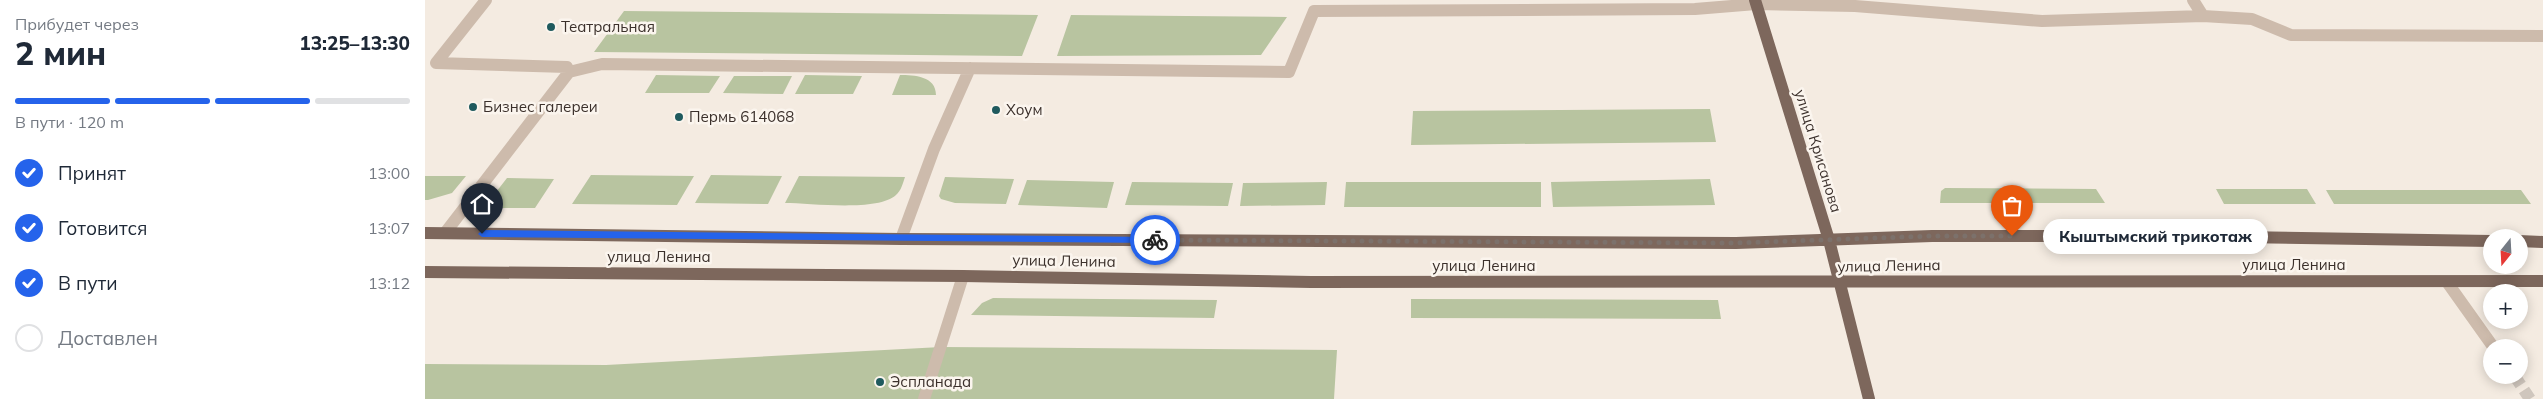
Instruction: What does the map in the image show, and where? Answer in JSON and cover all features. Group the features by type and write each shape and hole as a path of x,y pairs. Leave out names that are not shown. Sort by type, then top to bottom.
{"main road":[{"name":"улица Крисанова","path":"1756,2 1841,282 1869,399"},
{"name":"улица Ленина","path":"425,234 901,239 1736,243 1932,236 2171,236 2483,241"},
{"path":"2528,241 2543,242"},
{"name":"улица Ленина","path":"425,272 963,276 1311,282 2543,281"}],"lane":[{"path":"486,0 436,63 567,66 569,72"},
{"path":"2193,0 2203,16"},
{"path":"445,234 569,72 602,64 1289,72 1315,5 1571,4 1695,9 1756,2 1855,6 2042,21 2203,16 2252,19 2291,35 2543,36"},
{"path":"901,239 935,149 970,68"},
{"path":"925,399 963,276"},
{"path":"2447,282 2488,339"}],"green space":[{"path":"624,11 1038,15 1022,56 594,52"},
{"path":"1071,15 1287,17 1261,55 1057,56"},
{"path":"656,75 720,76 709,93 645,93"},
{"path":"805,75 862,76 853,94 795,94"},
{"path":"900,75 918,76 928,80 935,89 936,95 892,95"},
{"path":"734,76 792,76 783,94 723,93"},
{"path":"1710,109 1716,142 1411,145 1413,111"},
{"path":"591,175 694,176 677,205 572,204"},
{"path":"711,175 782,176 768,204 695,203"},
{"path":"425,176 466,176 452,193 425,200"},
{"path":"799,176 905,177 901,189 896,195 875,203 843,205 785,203"},
{"path":"945,177 1014,179 1006,204 955,203 941,199 939,196"},
{"path":"507,178 554,179 535,208 501,208 494,202 493,196"},
{"path":"1710,179 1715,205 1553,207 1551,182"},
{"path":"1027,180 1114,182 1107,208 1018,205"},
{"path":"1132,182 1233,183 1228,206 1125,205"},
{"path":"1327,182 1325,205 1240,206 1243,183"},
{"path":"1346,182 1541,182 1541,207 1344,207"},
{"path":"1945,188 2096,189 2105,203 1940,203 1941,191"},
{"path":"2216,189 2307,189 2316,204 2224,204"},
{"path":"2326,190 2521,190 2531,204 2334,204"},
{"path":"993,298 1217,300 1214,318 971,315 982,303"},
{"path":"1411,299 1718,300 1721,319 1411,318"},
{"name":"Эспланада","path":"941,347 1337,350 1334,399 425,399 425,364 606,365"}],"tunnel":[{"path":"2520,384 2530,399"}],"way so far":[{"path":"1155,240 1736,243 1932,236 2012,236"}],"place":[{"name":"Театральная","path":"551,27"},
{"name":"Бизнес галереи","path":"473,107"},
{"name":"Хоум","path":"996,110"},
{"name":"Пермь 614068","path":"679,117"},
{"name":"Кыштымский трикотаж","path":"2012,236"},
{"name":"Эспланада","path":"880,382"}],"route":[{"path":"482,234 1155,240"}]}
